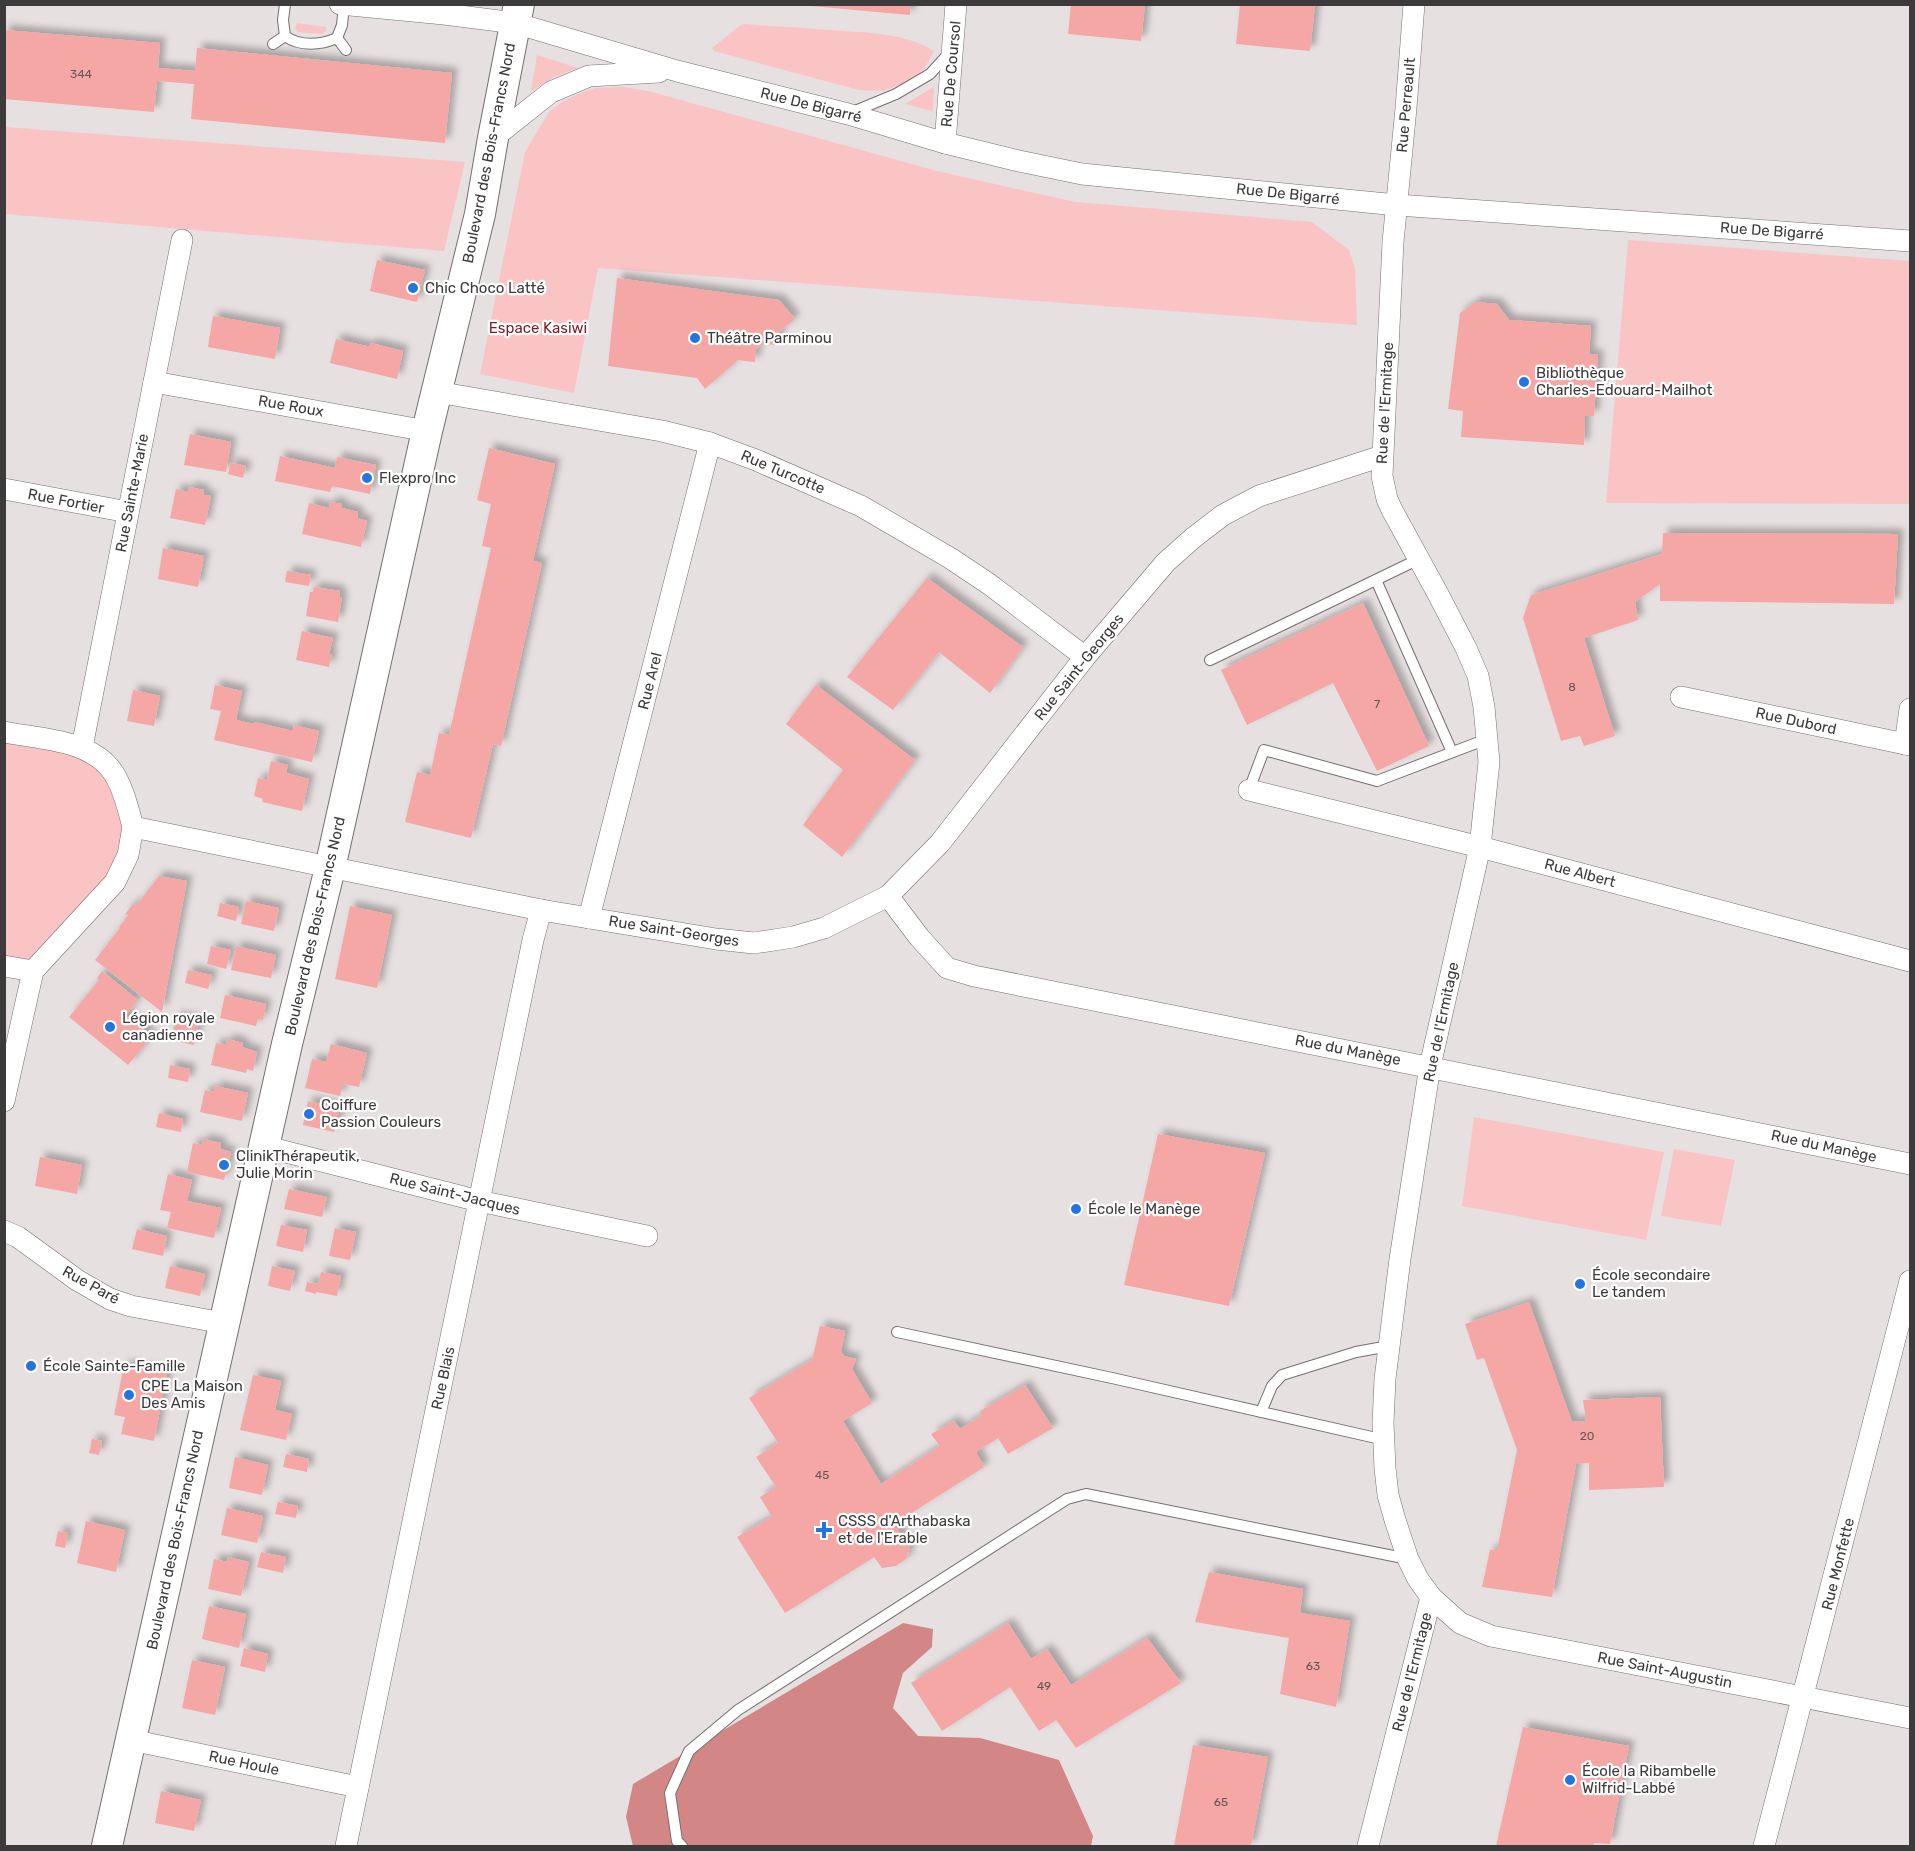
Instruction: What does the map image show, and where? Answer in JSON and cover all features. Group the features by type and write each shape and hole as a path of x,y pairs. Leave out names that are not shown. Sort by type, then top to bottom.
{"street":[{"name":"Rue De Coursol","path":"945,143 956,4"},
{"name":"Rue Perreault","path":"1397,205 1414,4"},
{"name":"Rue De Bigarré","path":"342,5 517,14 677,71 848,114 945,143 1082,174 1397,205 1911,241"},
{"name":"Boulevard des Bois-Francs Nord","path":"107,1846 263,1146 330,868 427,431 480,214 517,14"},
{"name":"Rue De Bigarré","path":"493,138 551,92 589,76 677,71"},
{"name":"Rue de l'Ermitage","path":"1368,1846 1431,1597 1408,1559 1389,1495 1384,1412 1389,1346 1430,1066 1480,847 1489,762 1478,676 1466,648 1387,499 1382,476 1393,242 1397,205"},
{"name":"Rue Sainte-Marie","path":"82,747 182,240"},
{"name":"Rue Roux","path":"154,382 427,431"},
{"name":"Rue Turcotte","path":"437,392 624,424 710,443 756,460 861,506 950,558 1085,657"},
{"name":"Rue Arel","path":"589,918 710,443"},
{"name":"Rue Saint-Georges","path":"133,827 541,910 716,939 754,943 793,937 824,928 888,896 940,843 1085,657 1166,562 1193,538 1223,515 1259,496 1382,456"},
{"name":"Rue Fortier","path":"4,489 128,513"},
{"name":"Rue Dubord","path":"1682,697 1908,744"},
{"path":"1908,744 1911,709"},
{"path":"4,732 82,747 109,767 125,796 133,827 128,855 115,882 33,970 4,1101"},
{"name":"Rue Albert","path":"1249,790 1480,847 1911,961"},
{"name":"Rue du Manège","path":"888,896 919,938 947,968 986,978 1911,1164"},
{"name":"Rue Blais","path":"346,1846 541,910"},
{"path":"4,966 33,970"},
{"name":"Rue Saint-Jacques","path":"263,1146 479,1202 647,1236"},
{"name":"Rue Paré","path":"4,1231 18,1237 77,1280 110,1299 131,1306 223,1323"},
{"name":"Rue Monfette","path":"1764,1846 1911,1281"},
{"name":"Rue Saint-Augustin","path":"1431,1597 1460,1623 1491,1636 1911,1718"},
{"name":"Rue Houle","path":"131,1740 358,1787"}],"lane":[{"path":"285,4 283,20 285,36 294,42 324,44 337,38 342,25 342,5"},
{"path":"273,44 285,36"},
{"path":"337,38 346,50"},
{"path":"848,114 896,94 930,74 953,49"},
{"path":"1210,660 1419,559"},
{"path":"1376,580 1452,752"},
{"path":"1249,790 1264,750 1377,781 1487,739"},
{"path":"897,1332 1385,1440"},
{"path":"1261,1412 1272,1386 1282,1375 1356,1352 1389,1346"},
{"path":"682,1846 677,1841 670,1793 689,1751 738,1710 1067,1499 1086,1494 1408,1559"}],"green space":[{"path":"297,23 326,27 326,31 322,34 298,32 295,28"},
{"path":"742,24 884,34 910,40 934,51 924,69 902,84 883,91 859,90 714,51 712,48"},
{"path":"537,55 578,68 554,77 531,91"},
{"name":"Espace Kasiwi","path":"623,87 648,91 937,171 1075,202 1312,222 1349,250 1355,268 1357,325 598,268 574,393 480,374 525,152 549,112 562,102 596,88"},
{"path":"934,87 933,111 905,104"},
{"path":"5,127 465,162 444,251 5,214"},
{"path":"1628,240 1910,261 1910,504 1606,503"},
{"path":"4,732 82,747 125,797 128,855 33,971 5,966"},
{"path":"1474,1117 1664,1152 1646,1240 1462,1206"},
{"path":"1674,1149 1735,1160 1721,1226 1661,1216"}],"shaded area":[{"path":"903,1623 933,1629 932,1647 903,1673 893,1708 918,1736 980,1738 1059,1760 1093,1836 1091,1846 633,1846 626,1817 633,1784"}],"building":[{"path":"812,4 911,4 910,15 811,6"},
{"path":"1071,4 1145,4 1141,41 1068,34"},
{"path":"1240,4 1315,4 1310,51 1236,44"},
{"path":"4,30 160,43 158,68 195,71 197,48 452,73 445,143 191,119 194,84 157,81 154,112 4,99"},
{"path":"377,260 425,270 417,302 370,291"},
{"name":"Théâtre Parminou","path":"617,278 779,300 795,319 779,332 778,345 764,344 756,349 755,362 738,360 705,389 697,378 608,366"},
{"name":"Bibliothèque Charles-Edouard-Mailhot","path":"1476,302 1497,304 1509,320 1591,326 1589,354 1598,355 1594,416 1585,416 1584,445 1461,437 1463,411 1448,409 1460,313"},
{"path":"213,316 280,328 275,359 208,347"},
{"path":"336,339 370,347 371,343 403,351 397,379 330,363"},
{"path":"190,434 231,442 226,472 184,465"},
{"path":"489,448 555,464 533,561 542,563 501,746 493,744 471,838 405,822 417,772 430,775 439,733 449,735 491,548 482,546 491,504 477,500"},
{"path":"280,456 335,468 337,457 376,465 370,494 332,486 330,492 275,481"},
{"path":"231,463 246,466 243,478 228,474"},
{"path":"189,487 204,490 203,495 211,496 205,525 170,518 176,489 188,492"},
{"path":"330,502 342,504 342,508 358,512 357,518 367,521 361,547 302,534 309,503 329,508"},
{"path":"1663,533 1898,534 1894,604 1660,601 1660,584 1635,602 1638,620 1584,638 1615,736 1584,746 1580,736 1561,741 1523,618 1531,595 1662,554"},
{"path":"163,548 204,556 198,587 158,579"},
{"path":"287,571 311,575 309,586 285,582"},
{"path":"927,578 1023,647 990,693 939,652 893,710 847,677"},
{"path":"314,587 340,591 339,597 342,597 338,622 306,616 310,592 313,592"},
{"path":"1363,603 1429,746 1377,771 1333,683 1247,725 1221,670"},
{"path":"302,631 333,638 329,667 296,660"},
{"path":"215,685 242,691 236,720 293,731 294,725 319,731 312,762 214,740 221,711 210,709"},
{"path":"816,685 915,760 842,857 803,825 843,770 786,724"},
{"path":"133,690 160,696 154,726 127,721"},
{"path":"271,761 288,765 286,773 309,779 302,811 262,802 263,799 254,796 258,778 267,780"},
{"path":"159,876 187,881 162,1012 95,960 120,928 128,915 125,914 133,904 136,906"},
{"path":"246,901 279,908 274,931 241,924"},
{"path":"220,903 239,907 236,921 217,916"},
{"path":"350,906 392,915 377,988 335,979"},
{"path":"211,946 231,950 226,969 207,964"},
{"path":"236,946 276,955 271,978 231,970"},
{"path":"188,970 212,975 208,989 185,983"},
{"name":"Légion royale canadienne","path":"102,971 138,1000 126,1015 152,1036 128,1065 69,1017 99,980 97,978"},
{"path":"225,995 266,1004 263,1020 258,1019 256,1026 220,1018"},
{"path":"176,1016 199,1021 194,1045 171,1040"},
{"path":"227,1039 243,1043 242,1047 257,1052 253,1071 247,1069 246,1073 211,1065 216,1043 226,1045"},
{"path":"331,1044 367,1053 359,1087 343,1084 340,1096 305,1088 312,1059 326,1062"},
{"path":"170,1065 190,1069 188,1082 168,1078"},
{"path":"215,1086 248,1093 242,1121 200,1112 205,1090 214,1092"},
{"path":"308,1101 340,1108 334,1132 303,1125"},
{"path":"159,1113 183,1119 181,1132 156,1127"},
{"path":"1158,1134 1265,1153 1229,1306 1124,1285"},
{"path":"203,1139 221,1143 220,1149 231,1152 224,1180 187,1172 193,1143 202,1145"},
{"path":"40,1157 82,1165 77,1194 35,1186"},
{"path":"168,1174 192,1180 187,1201 221,1208 214,1238 167,1228 171,1212 160,1210"},
{"path":"289,1189 327,1197 322,1217 284,1209"},
{"path":"281,1225 307,1230 303,1252 276,1246"},
{"path":"335,1228 356,1232 350,1260 329,1256"},
{"path":"137,1229 167,1236 163,1256 132,1249"},
{"path":"170,1266 205,1274 200,1296 165,1288"},
{"path":"272,1266 295,1271 290,1291 268,1286"},
{"path":"321,1272 341,1276 337,1296 305,1291 307,1282 318,1284"},
{"path":"1529,1302 1572,1422 1586,1421 1583,1400 1660,1397 1664,1487 1589,1490 1589,1463 1576,1464 1552,1597 1482,1587 1490,1550 1497,1550 1517,1450 1484,1358 1477,1360 1465,1324"},
{"path":"820,1326 845,1331 841,1352 844,1356 856,1359 852,1369 872,1403 843,1421 881,1484 940,1446 931,1434 954,1421 960,1429 982,1415 980,1411 1025,1385 1053,1428 1008,1454 998,1438 976,1452 984,1467 894,1524 910,1547 907,1558 896,1566 882,1568 874,1557 785,1613 737,1537 772,1517 760,1497 776,1487 756,1457 778,1443 749,1398 812,1360"},
{"path":"124,1365 167,1374 154,1441 121,1434 125,1417 114,1415"},
{"path":"253,1375 281,1381 275,1410 292,1414 286,1440 240,1430"},
{"path":"92,1439 102,1441 99,1455 89,1453"},
{"path":"286,1454 309,1459 307,1472 283,1467"},
{"path":"235,1457 268,1465 262,1495 229,1488"},
{"path":"278,1502 298,1506 296,1518 275,1514"},
{"path":"227,1508 263,1516 257,1543 221,1535"},
{"path":"86,1521 125,1530 116,1572 77,1563"},
{"path":"58,1531 68,1533 65,1548 55,1546"},
{"path":"261,1552 286,1557 283,1573 257,1567"},
{"path":"228,1557 249,1562 241,1596 208,1589 214,1559 227,1562"},
{"path":"1209,1572 1303,1589 1300,1613 1350,1621 1336,1707 1280,1694 1289,1638 1195,1622"},
{"path":"209,1606 246,1614 239,1648 202,1639"},
{"path":"1008,1623 1031,1659 1047,1649 1071,1685 1147,1638 1181,1683 1076,1748 1056,1720 1039,1731 1010,1687 942,1731 911,1683"},
{"path":"244,1648 268,1654 265,1672 240,1666"},
{"path":"192,1660 225,1667 215,1715 182,1708"},
{"path":"1523,1727 1629,1746 1610,1844 1496,1846"},
{"path":"1193,1745 1268,1757 1251,1846 1174,1846"},
{"path":"161,1791 201,1800 194,1831 155,1823"}],"place":[{"name":"Chic Choco Latté","path":"413,288"},
{"name":"Théâtre Parminou","path":"695,338"},
{"name":"Bibliothèque Charles-Edouard-Mailhot","path":"1524,382"},
{"name":"Flexpro Inc","path":"367,478"},
{"name":"Légion royale canadienne","path":"110,1027"},
{"name":"Coiffure Passion Couleurs","path":"309,1114"},
{"name":"ClinikThérapeutik, Julie Morin","path":"224,1165"},
{"name":"École le Manège","path":"1076,1209"},
{"name":"École secondaire Le tandem","path":"1580,1284"},
{"name":"École Sainte-Famille","path":"31,1366"},
{"name":"CPE La Maison Des Amis","path":"129,1395"},
{"name":"CSSS d'Arthabaska et de l'Erable","path":"824,1530"},
{"name":"École la Ribambelle Wilfrid-Labbé","path":"1570,1780"}]}
